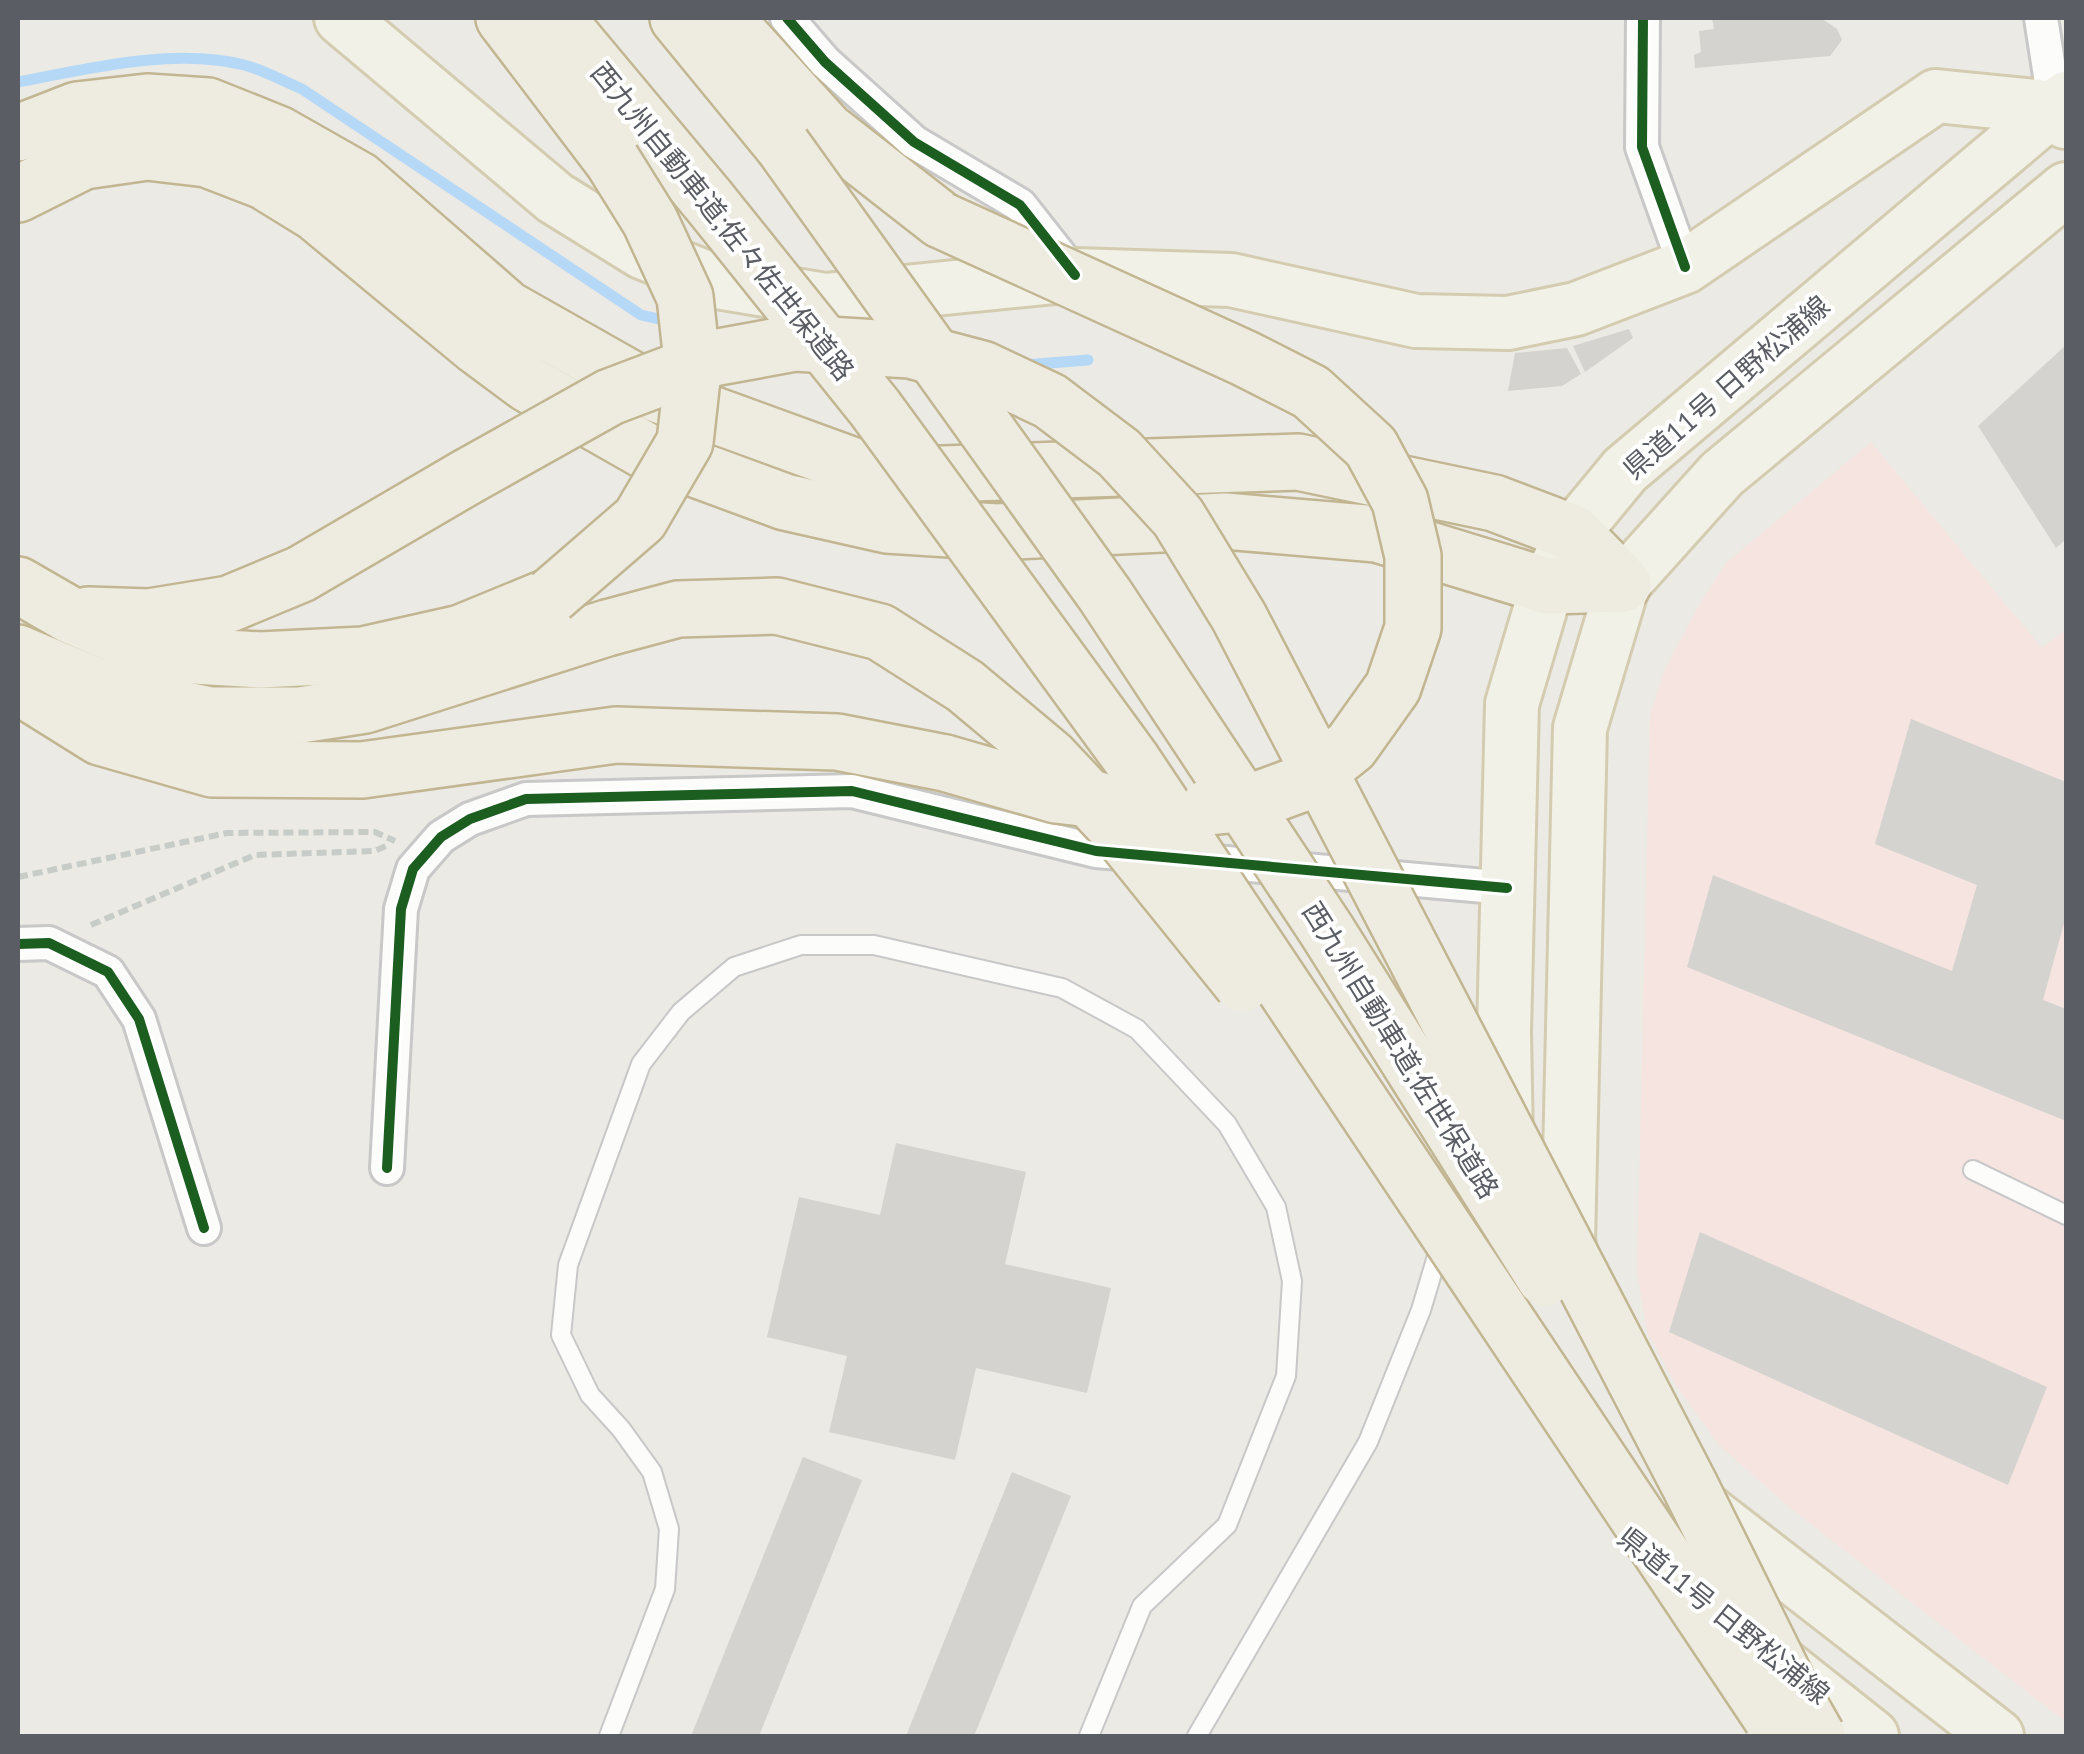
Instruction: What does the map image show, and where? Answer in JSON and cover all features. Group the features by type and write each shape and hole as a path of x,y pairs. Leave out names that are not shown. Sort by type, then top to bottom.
{"highway":[{"path":"18,586 70,615 159,654 260,660 363,655 462,633 551,596 640,518 685,442 693,370 685,297 650,221 612,160 504,18"},
{"name":"西九州自動車道;佐々佐世保道路","path":"556,18 708,200 888,426"},
{"name":"西九州自動車道;佐世保道路","path":"678,18 783,146 954,383 1104,596 1327,931 1556,1295 1817,1736"},
{"path":"18,682 100,737 212,769 362,770 616,735 837,742 945,763 1056,795 1172,810 1249,803 1306,782 1351,746 1394,687 1412,628 1413,556 1400,501 1371,447 1311,392 941,220 827,132 724,18"},
{"path":"18,133 76,110 147,102 208,106 278,134 359,180 506,308 659,395 881,476 1298,462 1494,504 1573,533 1623,584"},
{"path":"18,194 84,161 146,152 207,159 264,181 316,213 528,384 644,450 785,502 887,526 996,532 1225,521 1377,534 1547,586 1623,584"},
{"path":"70,615 149,617 229,604 301,574 610,397 713,358 796,343 910,350 982,368 1050,401 1120,453 1178,517 1239,618 1672,1451 1786,1680"},
{"name":"西九州自動車道;佐世保道路","path":"888,426 1132,760 1784,1736"},
{"path":"18,652 122,697 210,714 300,714 365,705 678,609 777,606 880,632 964,686 1050,757 1112,823 1213,945 1625,1501"}],"main road":[{"path":"341,18 555,198 642,252 717,282 825,300 1076,274 1231,280 1416,321 1508,323 1576,309 1684,267 1936,96 2062,110"},
{"name":"県道11号 日野松浦線","path":"1872,1736 1622,1536 1588,1493 1538,1366 1508,1245 1504,1032 1512,704 1547,586 1573,533 1625,470 2062,110"},
{"path":"1997,1736 1669,1481 1637,1442 1592,1348 1568,1242 1580,728 1623,584 1722,474 2066,189"}],"street":[{"path":"787,18 825,62 914,142 1020,205 1076,274"},
{"path":"1644,18 1642,146 1684,267"},
{"path":"2041,18 2062,110"},
{"path":"387,1168 401,909 413,869 441,838 470,819 526,799 852,792 1096,851 1508,888"},
{"path":"33,944 108,972 139,1019 204,1228"}],"lane":[{"path":"609,1736 664,1589 669,1529 652,1472 590,1395 561,1336 568,1265 641,1064 681,1012 734,967 801,945 874,945 1062,988 1138,1028 1227,1124 1276,1207 1292,1281 1286,1376 1227,1524 1142,1606 1090,1736"},
{"path":"1197,1736 1368,1442 1421,1310 1504,1032"},
{"path":"1974,1170 2066,1216"}],"path":[{"path":"18,876 227,833 374,832 396,842"},
{"path":"33,944 255,854 374,851 396,842 441,838"}],"shaded area":[{"path":"1871,442 2042,648 2066,629 2066,1722 1790,1508 1719,1445 1677,1387 1647,1332 1637,1271 1650,715 1664,672 1726,563"}],"building":[{"path":"1712,18 1821,18 1837,29 1842,40 1830,56 1695,68 1694,55 1701,52 1699,31 1714,29"},
{"path":"1629,329 1633,338 1585,372 1573,346"},
{"path":"2066,345 2066,539 2056,548 1978,426"},
{"path":"1567,348 1581,374 1562,386 1508,391 1515,353"},
{"path":"1911,719 2066,782 2066,916 2043,1000 2066,1009 2066,1121 1687,967 1713,875 1952,971 1977,885 1875,844"},
{"path":"896,1143 1026,1172 1005,1264 1111,1288 1087,1393 976,1368 955,1460 829,1432 847,1356 767,1337 799,1197 880,1215"},
{"path":"1700,1232 2047,1387 2008,1485 1669,1332"},
{"path":"803,1457 862,1480 759,1736 691,1736"},
{"path":"1012,1472 1071,1496 974,1736 906,1736"}],"waterway":[{"path":"18,82 160,59 217,60 259,70 302,89 641,315 672,322"},
{"path":"1024,365 1088,360"}],"cycle path":[{"path":"787,18 825,62 914,142 1020,205 1075,275"},
{"path":"1643,18 1642,147 1685,267"},
{"path":"387,1168 401,909 413,869 441,837 470,819 526,799 852,791 1096,851 1507,888"},
{"path":"18,944 49,943 108,972 139,1019 204,1228"}]}
